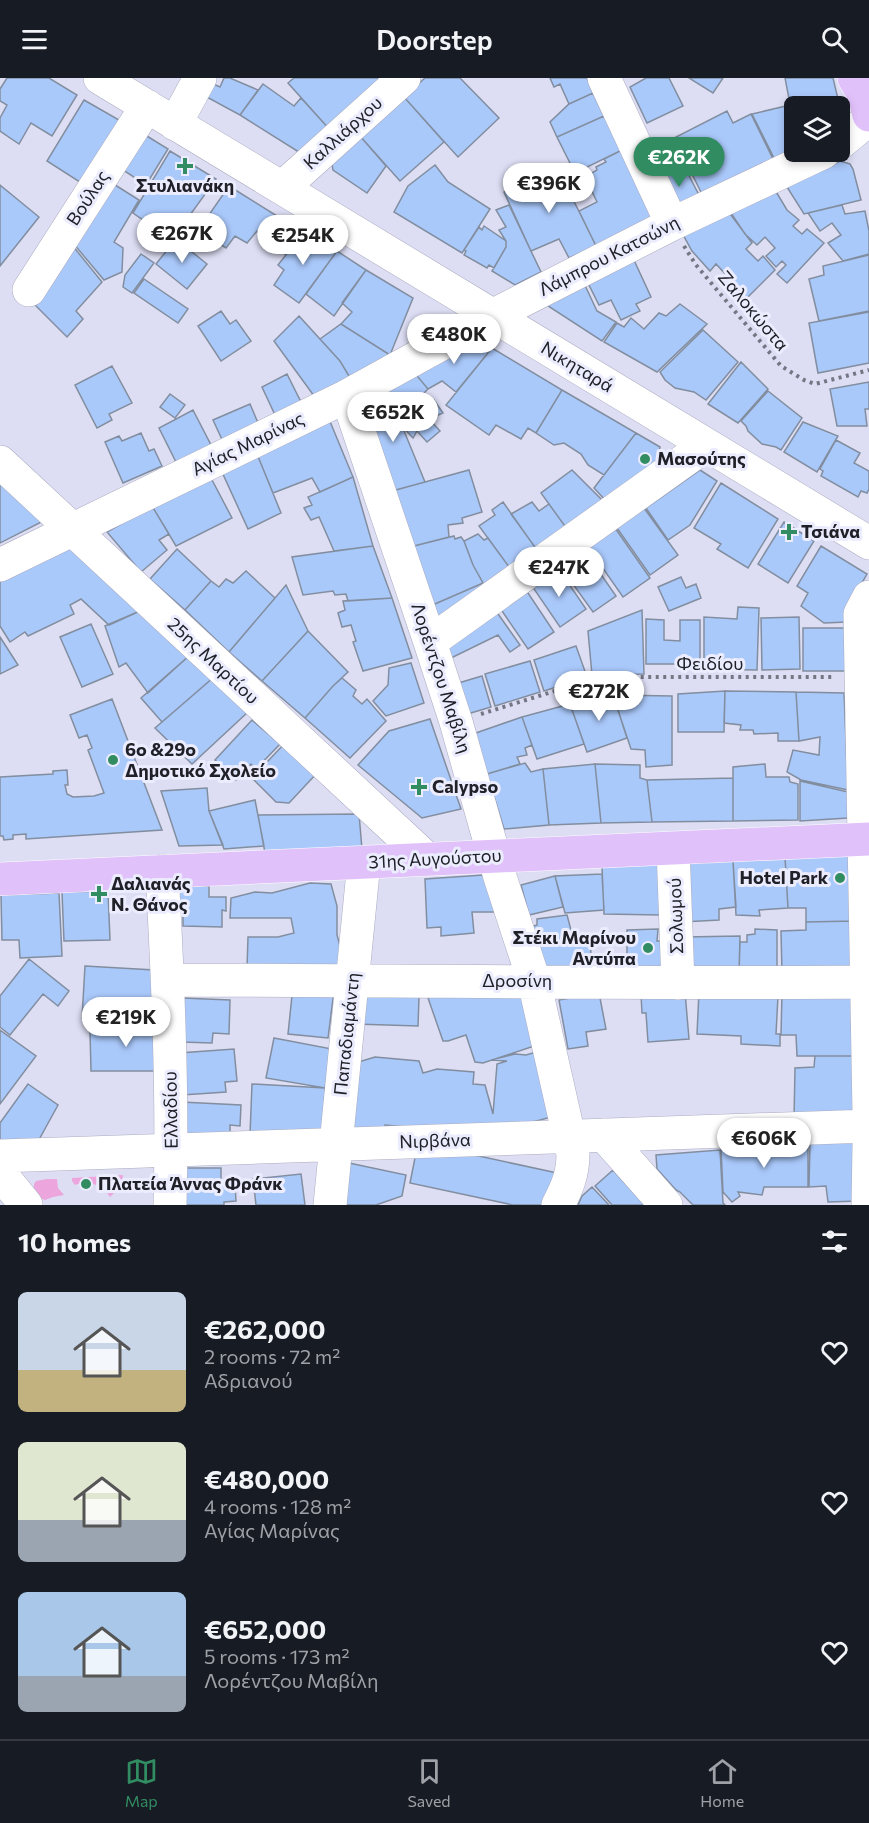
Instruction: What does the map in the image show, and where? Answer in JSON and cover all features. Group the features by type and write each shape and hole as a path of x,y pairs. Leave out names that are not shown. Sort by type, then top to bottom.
{"main road":[{"name":"31ης Αυγούστου","path":"0,879 866,839"}],"street":[{"name":"Νικηταρά","path":"100,78 869,543"},
{"path":"175,124 201,78"},
{"name":"Καλλιάρχου","path":"282,188 404,78"},
{"path":"604,78 672,224"},
{"path":"850,125 865,97"},
{"name":"Βούλας","path":"29,290 147,106"},
{"name":"Λάμπρου Κατσώνη","path":"492,316 672,224 803,162"},
{"name":"Αγίας Μαρίνας","path":"0,565 347,396 492,316"},
{"name":"Λορέντζου Μαβίλη","path":"347,396 456,722 494,856 534,981 573,1154 573,1167 568,1185 558,1205"},
{"path":"430,642 706,445"},
{"name":"25ης Μαρτίου","path":"0,462 427,860"},
{"path":"869,597 860,614 866,839 869,1113"},
{"name":"Σολωμού","path":"673,848 678,983"},
{"name":"Παπαδιαμάντη","path":"330,1205 364,862"},
{"name":"Ελλαδίου","path":"162,872 168,980 172,1150 170,1205"},
{"name":"Δροσίνη","path":"168,980 866,982"},
{"name":"Νιρβάνα","path":"0,1156 869,1126"},
{"path":"604,1136 666,1205"},
{"path":"868,1205 869,1146"},
{"path":"0,1173 26,1205"}],"path":[{"name":"Ζαλοκώστα","path":"672,224 696,265 781,366 815,384 869,370"},
{"name":"Φειδίου","path":"456,722 587,681 618,677 862,677"}],"shaded area":[{"path":"123,1175 122,1185 110,1197 103,1189 95,1185 85,1183 75,1185 72,1181 72,1178"},
{"path":"57,1179 58,1188 64,1195 45,1200 38,1196 34,1184 36,1181"}],"building":[{"path":"7,78 49,78 77,95 52,136 31,123 19,144 0,131 0,118 7,105 0,101 0,89"},
{"path":"224,78 230,78 258,90 240,115 203,95 211,83 220,87"},
{"path":"294,78 390,78 331,131 288,83"},
{"path":"425,78 460,78 499,118 458,157 404,97"},
{"path":"550,78 587,78 593,93 569,104 560,84 554,87"},
{"path":"646,78 669,78 683,106 647,123 630,87"},
{"path":"689,78 723,78 713,93"},
{"path":"785,78 833,78 837,96 788,96"},
{"path":"263,84 294,106 301,98 331,131 302,154 240,115"},
{"path":"593,93 604,116 557,137 550,122 569,104"},
{"path":"404,97 444,142 400,181 360,136"},
{"path":"84,100 126,124 86,186 47,161"},
{"path":"784,106 784,158 776,162 752,114"},
{"path":"727,111 733,123 751,114 775,163 704,198 674,138"},
{"path":"604,116 622,150 575,173 557,137"},
{"path":"142,133 168,149 146,185 120,168"},
{"path":"360,136 386,166 367,193 333,170 332,164"},
{"path":"673,138 682,156 674,161 676,165 661,172 645,153"},
{"path":"622,150 655,218 596,246 579,211 597,202 585,177 606,162 604,159"},
{"path":"170,151 216,179 172,240 133,213"},
{"path":"682,162 702,201 676,214 656,175"},
{"path":"838,162 843,162 850,164 853,169 861,200 804,214 787,187"},
{"path":"435,165 448,182 490,209 462,253 394,212 408,186"},
{"path":"557,167 596,246 569,258 559,239 531,251 504,192"},
{"path":"112,183 139,200 114,242 123,248 122,272 104,280 73,243"},
{"path":"0,185 39,217 0,266"},
{"path":"229,186 277,216 262,235 257,231 247,243 235,236 226,248 202,233 207,224 204,222"},
{"path":"775,190 787,210 799,220 793,226 802,234 807,229 824,243 787,283 777,274 786,265 782,261 776,267 766,256 775,248 765,237 757,245 745,234 729,210"},
{"path":"509,205 541,272 515,285 492,271 506,247 506,241 499,230 506,227 496,210"},
{"path":"842,205 845,214 865,211 869,231 869,254 843,261 828,243 841,235 832,223 820,231 808,213"},
{"path":"728,211 752,243 746,249 758,261 763,256 775,270 740,305 721,283 728,277 716,264 710,271 692,251 681,231"},
{"path":"277,216 304,232 286,255 262,235"},
{"path":"484,226 506,241 506,247 494,268 489,265 487,268 464,255 466,251 464,250 479,227 482,230"},
{"path":"304,232 337,251 299,303 274,285 284,270 278,265"},
{"path":"176,239 207,264 187,289 156,264"},
{"path":"72,245 102,282 76,311 83,319 67,337 32,302"},
{"path":"337,251 366,270 334,316 306,294"},
{"path":"141,254 154,263 132,293 123,287 125,275"},
{"path":"869,255 869,311 819,321 809,279 824,275 823,266"},
{"path":"633,258 651,297 636,304 640,311 621,320 611,300 599,305 586,279"},
{"path":"366,270 413,298 390,355 341,324 352,312 342,303"},
{"path":"144,279 188,309 178,323 134,293"},
{"path":"582,279 597,311 616,322 602,341 545,304"},
{"path":"680,304 707,324 657,372 604,342 617,323 624,327 631,318 644,329 659,313 666,316"},
{"path":"221,311 230,324 236,320 251,341 221,361 198,326"},
{"path":"869,312 869,363 818,373 809,323"},
{"path":"299,316 340,361 352,381 317,400 274,341"},
{"path":"341,324 390,355 352,381 340,361 320,339"},
{"path":"703,330 738,362 706,400 694,392 675,388 665,380 660,372"},
{"path":"474,337 492,348 456,392 442,381 428,389 413,371"},
{"path":"492,348 562,390 536,433 528,428 521,439 496,425 489,435 446,405"},
{"path":"741,362 768,389 738,423 708,404"},
{"path":"112,366 132,403 109,414 112,420 97,428 75,385"},
{"path":"413,371 428,389 420,397 426,404 434,400 443,413 429,419 440,431 427,442 417,431 413,438 402,426 386,387"},
{"path":"287,374 302,404 276,417 262,387"},
{"path":"869,382 869,409 865,409 867,426 837,426 830,389"},
{"path":"386,387 425,482 392,491 364,402"},
{"path":"562,390 636,433 604,475 588,465 581,454 564,443 554,445 536,433"},
{"path":"768,391 802,418 781,450 762,444 741,421"},
{"path":"170,394 185,405 175,418 160,407"},
{"path":"250,404 261,430 225,446 213,420"},
{"path":"193,410 211,445 176,462 159,428"},
{"path":"329,419 353,477 320,492 312,478 273,493 257,454"},
{"path":"803,422 838,436 817,472 784,452"},
{"path":"141,433 149,451 154,449 162,466 123,483 105,442 119,436 122,441"},
{"path":"636,433 660,447 657,464 606,501 594,488"},
{"path":"836,440 860,453 854,463 869,471 867,493 861,491 858,497 821,476 823,471 820,469"},
{"path":"257,454 281,513 248,529 222,472"},
{"path":"0,469 55,515 0,543"},
{"path":"469,470 482,512 462,518 463,523 448,525 449,537 410,547 392,491"},
{"path":"572,470 604,502 567,529 541,493"},
{"path":"700,470 717,481 690,525 668,540 646,508"},
{"path":"353,477 373,546 334,551 319,517 311,520 304,508 312,505 308,497"},
{"path":"211,478 232,518 176,546 152,506"},
{"path":"721,483 778,519 748,568 717,549 721,544 694,528"},
{"path":"503,502 537,550 512,571 479,526 495,515 492,510"},
{"path":"532,502 539,511 549,504 567,529 537,550 511,514"},
{"path":"152,506 169,534 159,540 167,550 141,572 107,532"},
{"path":"644,508 678,555 650,575 617,528"},
{"path":"784,522 814,541 788,583 758,564"},
{"path":"615,528 650,578 623,597 588,547"},
{"path":"478,534 484,540 488,538 512,571 487,590 473,565 464,541"},
{"path":"454,536 455,539 461,537 464,541 483,583 428,607 410,547"},
{"path":"70,544 140,611 109,625 81,599 70,605 74,614 28,636 25,632 10,642 0,626 0,576"},
{"path":"373,546 392,598 348,601 346,594 335,595 333,591 303,595 292,557"},
{"path":"821,546 867,574 847,609 847,622 824,623 801,606 808,593 797,586"},
{"path":"177,549 211,581 185,610 150,579"},
{"path":"584,550 616,596 593,612 560,566"},
{"path":"558,568 586,609 560,627 532,586"},
{"path":"246,571 275,598 229,652 185,610 211,581 219,587 226,579 233,583"},
{"path":"681,577 686,588 696,584 701,598 669,611 658,587"},
{"path":"483,583 487,590 436,626 428,607"},
{"path":"286,585 308,631 262,681 229,652"},
{"path":"526,590 554,632 528,649 500,608"},
{"path":"392,598 412,658 363,671 353,642 356,641 351,625 342,627 338,613 345,610 343,601"},
{"path":"738,607 759,608 757,670 704,669 704,617 737,619"},
{"path":"642,610 644,674 592,675 588,631"},
{"path":"140,611 190,655 148,693 126,663 119,667 105,626"},
{"path":"496,611 520,645 510,652 498,635 445,661 439,648"},
{"path":"799,617 800,669 762,670 761,618"},
{"path":"646,619 664,620 664,640 680,641 680,620 700,620 700,664 646,664"},
{"path":"91,624 113,674 82,687 60,637"},
{"path":"803,628 849,628 849,671 803,671"},
{"path":"308,631 348,672 305,718 262,681"},
{"path":"0,637 18,665 0,674"},
{"path":"576,646 587,677 544,691 534,660"},
{"path":"190,655 214,677 162,722 141,698"},
{"path":"530,661 540,692 495,706 485,674"},
{"path":"411,663 424,703 386,716 373,701 388,685 389,668"},
{"path":"482,676 491,707 464,715 455,684"},
{"path":"214,677 249,711 192,764 155,728"},
{"path":"342,678 356,690 353,696 362,704 367,699 386,721 350,758 305,718"},
{"path":"725,691 796,692 799,741 778,741 778,733 754,734 753,730 740,730 741,725 724,723"},
{"path":"725,691 724,732 678,732 678,694"},
{"path":"796,692 844,693 848,790 801,780 787,772 793,750 819,755 820,737 799,741"},
{"path":"613,695 672,696 672,765 646,767 645,750 631,749"},
{"path":"613,695 627,738 587,752 570,704"},
{"name":"6ο &29ο Δημοτικό Σχολείο","path":"112,699 162,830 26,839 26,834 13,835 13,839 4,840 3,836 0,836 0,777 53,774 53,771 67,770 68,785 65,785 67,794 73,797 104,793 88,750 92,748 87,735 79,738 70,715"},
{"path":"570,704 584,744 537,759 522,717"},
{"path":"522,717 532,745 525,748 527,755 517,757 520,764 487,774 473,734"},
{"name":"Calypso","path":"430,719 461,809 422,818 358,765 389,731"},
{"path":"252,720 280,744 256,769 251,764 236,780 215,760"},
{"path":"285,743 317,773 289,803 276,802 252,778"},
{"path":"525,763 531,772 543,769 549,825 504,829 487,774"},
{"path":"595,764 601,823 549,825 543,769"},
{"path":"595,764 640,765 640,778 647,780 652,822 601,823"},
{"path":"765,764 766,777 789,777 790,782 798,784 798,820 733,821 733,767"},
{"path":"733,778 733,821 652,822 647,780"},
{"path":"800,781 848,792 848,818 800,821"},
{"path":"207,788 209,811 223,845 179,846 161,791"},
{"path":"255,800 264,846 224,849 209,811"},
{"path":"359,814 362,849 265,853 258,815"},
{"path":"854,854 853,921 806,922 806,908 788,908 785,857"},
{"path":"785,857 788,908 759,910 760,916 736,915 733,861"},
{"path":"733,861 736,907 719,909 719,920 682,922 679,864"},
{"path":"660,864 661,915 604,914 602,867"},
{"path":"602,874 604,910 565,913 555,876"},
{"path":"483,875 495,912 472,912 474,933 441,936 441,927 427,928 425,879"},
{"path":"555,876 563,907 529,915 521,885"},
{"path":"310,883 331,884 337,906 337,935 340,946 338,973 247,968 248,937 278,937 294,933 291,918 230,918 231,898 255,892 272,893"},
{"path":"163,885 209,886 209,897 226,897 226,911 222,910 222,927 183,926 183,907 163,906"},
{"path":"108,891 110,940 64,941 62,892"},
{"path":"59,893 62,956 20,958 19,940 2,940 1,895"},
{"path":"567,915 572,934 580,934 580,941 590,940 592,969 545,966 531,927 537,925 537,919"},
{"path":"853,921 855,975 782,974 781,931 806,930 806,922"},
{"name":"Στέκι Μαρίνου Αντύπα","path":"658,929 657,941 667,941 672,974 609,974 607,958 627,956 627,930"},
{"path":"755,929 777,930 777,973 739,973 740,942 747,942 747,935 755,934"},
{"path":"740,936 739,973 685,974 684,937"},
{"path":"29,959 69,991 58,1006 43,994 10,1035 0,1027 0,996"},
{"path":"85,966 154,970 152,1001 148,1001 147,1022 82,1018"},
{"path":"293,986 334,991 328,1038 288,1034"},
{"path":"861,991 862,1056 797,1056 796,1035 781,1035 782,992"},
{"path":"528,992 542,1047 531,1047 483,1063 475,1062 466,1035 443,1041 428,998 443,993"},
{"path":"685,992 689,1039 648,1042 646,1013 642,1013 641,995"},
{"path":"699,992 778,996 776,1034 780,1034 780,1046 741,1044 741,1036 697,1034"},
{"path":"599,993 606,1029 586,1032 588,1046 568,1049 559,1000"},
{"path":"355,995 419,997 418,1026 355,1024"},
{"path":"182,998 230,1000 229,1034 213,1033 212,1043 181,1042"},
{"path":"108,1023 159,1023 159,1071 91,1071 90,1032 108,1032"},
{"path":"0,1030 36,1056 0,1104"},
{"path":"274,1038 332,1049 325,1088 266,1078"},
{"path":"234,1049 237,1081 225,1082 226,1092 182,1095 179,1053"},
{"path":"540,1051 555,1116 481,1136 447,1130 385,1125 384,1138 346,1135 355,1063 375,1057 419,1061 423,1073 437,1069 474,1072 473,1084 485,1085 493,1114 497,1064 507,1061 491,1060"},
{"path":"815,1056 862,1056 861,1118 794,1120 795,1068 814,1067"},
{"path":"28,1084 58,1105 35,1147 0,1140 0,1123"},
{"path":"252,1084 325,1088 323,1138 250,1135"},
{"path":"181,1102 241,1105 240,1126 230,1125 230,1141 179,1139"},
{"path":"858,1142 859,1201 828,1202 826,1186 809,1187 810,1143"},
{"path":"418,1143 562,1174 545,1205 513,1205 410,1183"},
{"path":"808,1144 808,1187 764,1187 762,1195 738,1192 740,1196 732,1202 723,1192 721,1148"},
{"path":"720,1150 723,1203 725,1205 693,1205 657,1169 656,1155"},
{"path":"349,1163 406,1175 402,1196 376,1205 340,1205"},
{"path":"182,1168 221,1168 221,1185 235,1185 236,1201 224,1202 224,1205 182,1205"},
{"path":"613,1170 645,1205 612,1205 595,1186"},
{"path":"301,1174 305,1205 256,1205 253,1179"},
{"path":"592,1187 609,1205 578,1205 582,1196"}],"place":[{"name":"Στυλιανάκη","path":"185,166"},
{"name":"Μασούτης","path":"645,459"},
{"name":"Τσιάνα","path":"789,532"},
{"name":"6ο &29ο Δημοτικό Σχολείο","path":"113,760"},
{"name":"Calypso","path":"419,787"},
{"name":"Hotel Park","path":"840,878"},
{"name":"Δαλιανάς Ν. Θάνος","path":"99,894"},
{"name":"Στέκι Μαρίνου Αντύπα","path":"648,948"},
{"name":"Πλατεία Άννας Φράνκ","path":"86,1184"}]}
